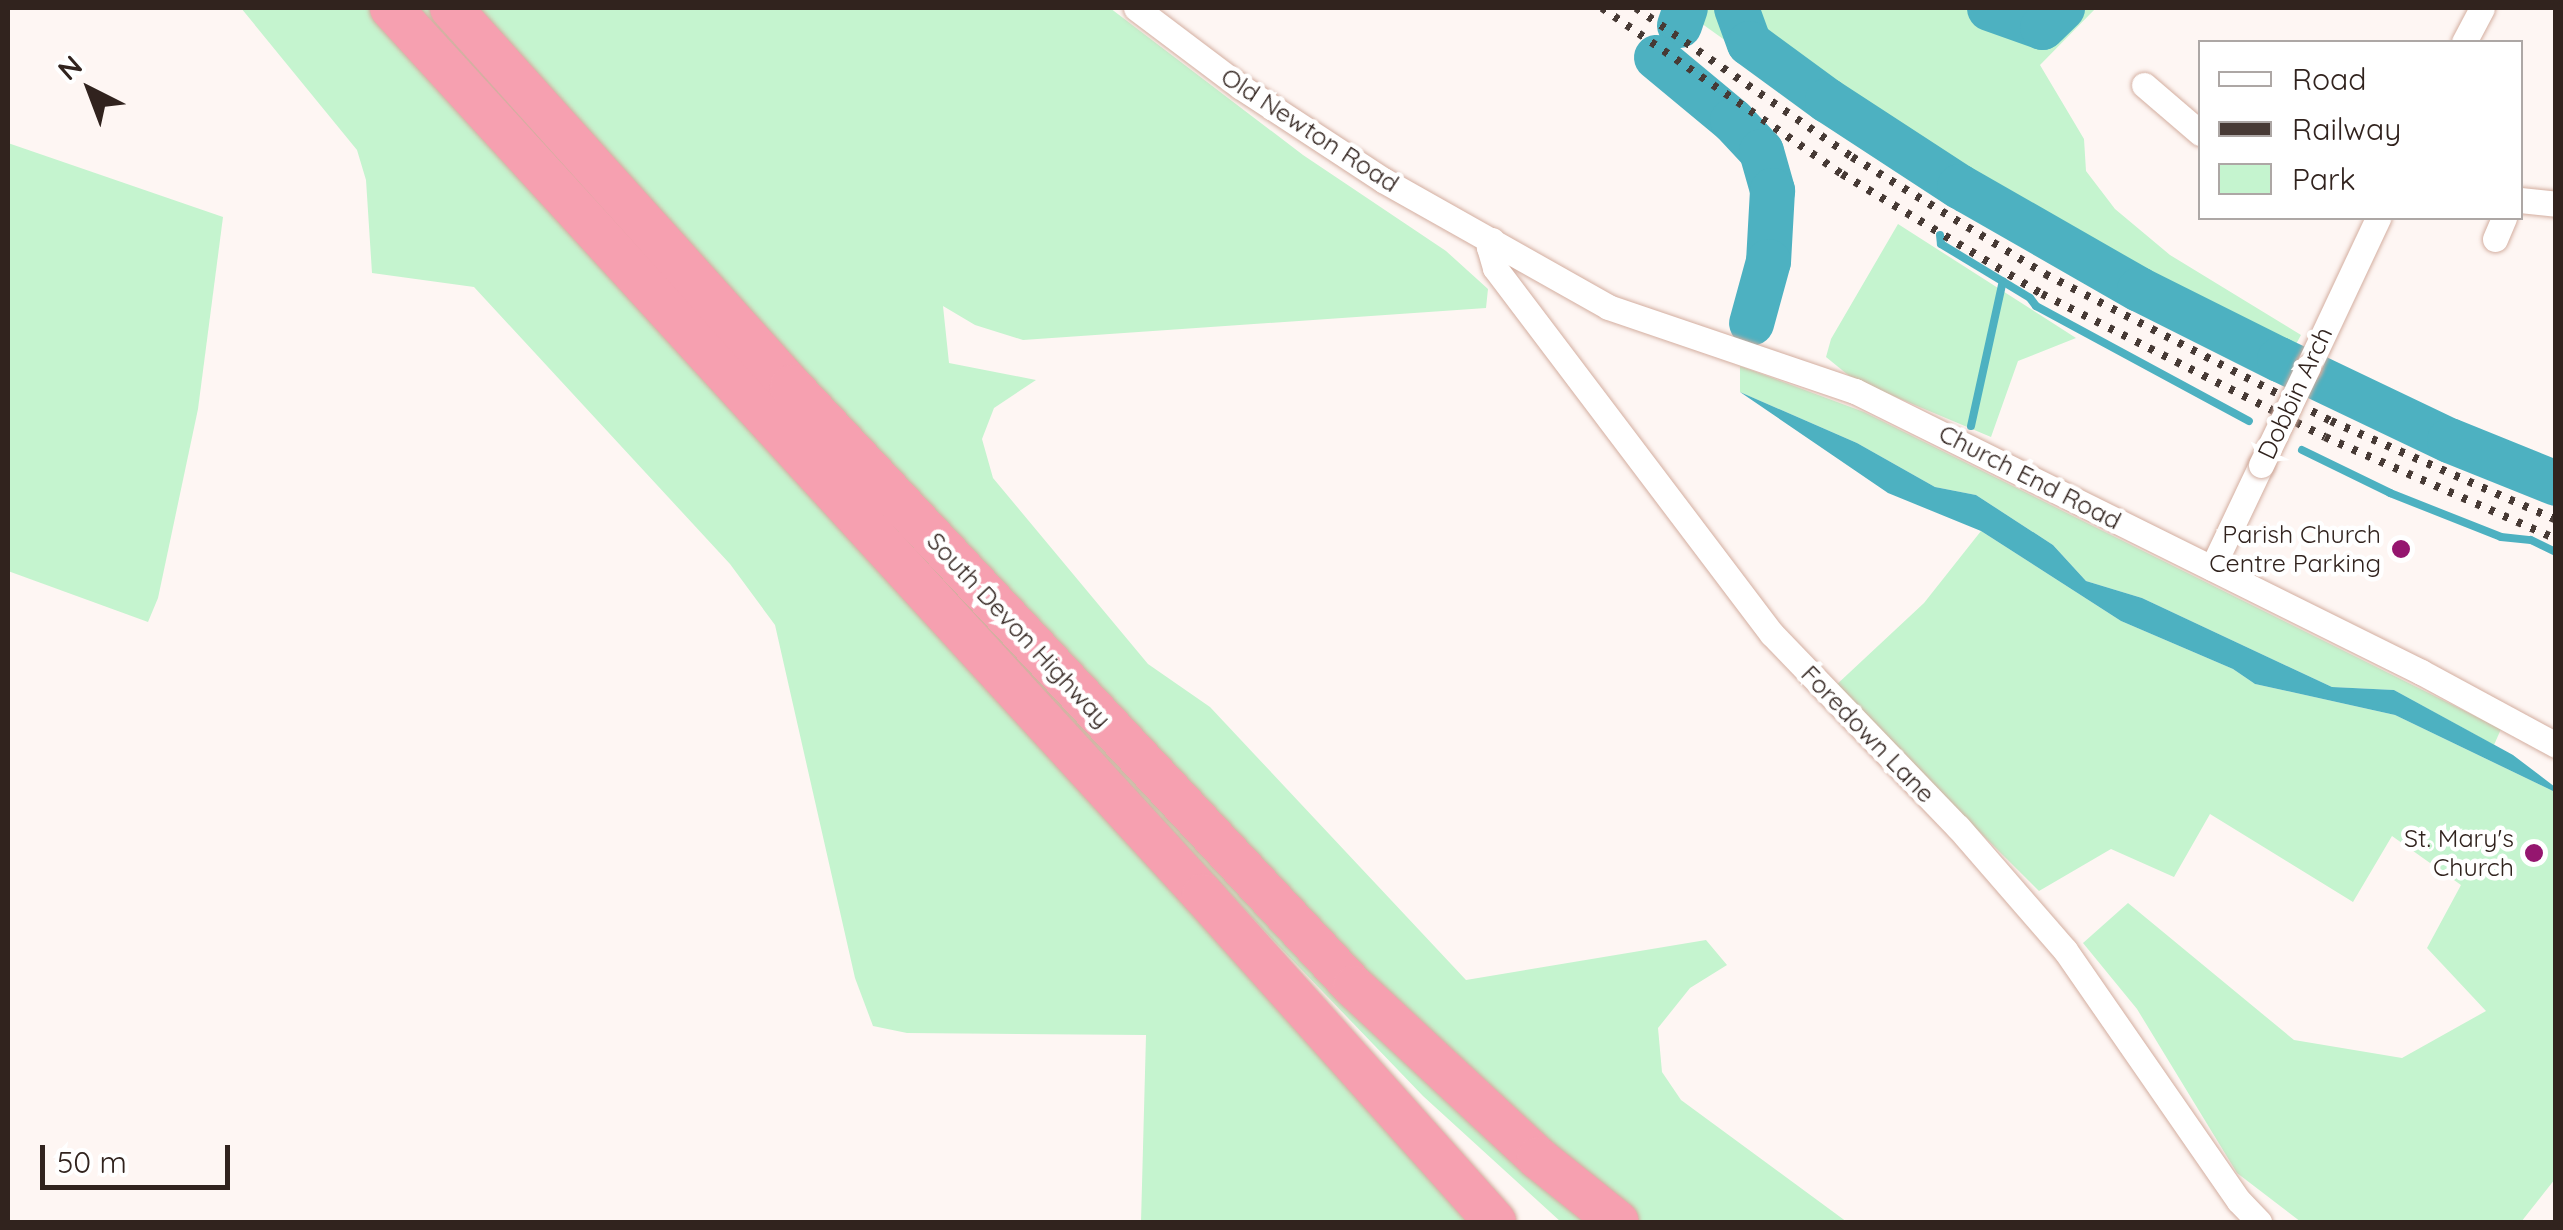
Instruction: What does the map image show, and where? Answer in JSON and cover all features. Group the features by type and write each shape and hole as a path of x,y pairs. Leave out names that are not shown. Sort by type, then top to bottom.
{"highway":[{"name":"South Devon Highway","path":"391,8 1203,894 1496,1222"},
{"name":"South Devon Highway","path":"451,8 804,401 1354,987 1538,1158 1618,1222"}],"street":[{"name":"Old Newton Road","path":"1136,8 1241,87 1383,180 1492,240"},
{"path":"2465,40 2482,8"},
{"path":"2144,84 2198,131"},
{"path":"2523,200 2556,204"},
{"name":"Dobbin Arch","path":"2212,568 2308,366 2367,221"},
{"name":"Church End Road","path":"1492,240 1608,307 1855,392 2212,568 2556,745"},
{"name":"Foredown Lane","path":"1492,240 1489,247 1495,268 1772,634 1958,827 2065,950 2239,1201 2259,1222"}],"green space":[{"path":"241,8 371,8 1458,1169 1516,1222 1141,1222 1146,1035 907,1033 873,1026 855,978 775,625 730,564 474,287 372,273 366,180 357,150"},
{"path":"415,8 429,8 1244,893 1590,1222 1561,1222 1423,1096 1273,940"},
{"path":"471,8 1110,8 1303,155 1446,251 1488,289 1486,308 1023,340 975,325 943,306 949,363 1036,380 994,408 982,439 993,478 1148,664 1210,707 1466,980 1706,940 1727,965 1690,988 1658,1028 1662,1072 1681,1100 1847,1222 1638,1222 1294,903"},
{"path":"1680,8 2096,8 2040,65 2084,139 2086,171 2115,209 2170,255 2301,335 2281,372 1984,207 1814,104"},
{"path":"8,143 223,217 198,409 158,598 148,622 8,571"},
{"path":"1898,224 2076,338 2018,361 1991,437 1853,379 1826,357 1831,339"},
{"path":"1740,366 1864,412 2501,729 2494,745 2394,690 2332,687 2142,598 2086,581 2053,545 1976,495 1935,487 1857,443 1740,392"},
{"path":"1981,531 2121,621 2233,669 2255,684 2395,715 2555,792 2555,1179 2521,1222 2301,1222 2237,1173 2137,1009 2083,943 2128,903 2294,1040 2402,1058 2486,1011 2427,948 2461,885 2392,836 2353,902 2210,814 2174,877 2111,849 2039,891 1834,687 1924,603"}],"water":[{"path":"1740,392 1857,443 1935,487 1976,495 2053,545 2086,581 2142,598 2332,687 2394,690 2513,755 2555,787 2555,792 2395,715 2255,684 2233,669 2121,621 1981,531 1888,493"}],"waterway":[{"path":"1679,25 1685,8"},
{"path":"1736,8 1749,43 1827,100 1959,186 2139,289 2279,359 2449,440 2556,483"},
{"path":"1989,8 2042,27 2062,8"},
{"path":"1656,57 1732,120 1761,151 1772,190 1768,261 1751,323"},
{"path":"1958,207 1969,191"},
{"path":"1940,235 1941,244 2030,298 2036,306 2249,421"},
{"path":"1971,426 2003,281"},
{"path":"2302,450 2390,493 2501,537 2531,540 2556,552"}],"railway":[{"path":"1602,8 1842,174 2042,294 2325,437 2556,539"},
{"path":"1636,8 1852,157 2045,274 2331,421 2556,520"}],"place":[{"name":"Parish Church Centre Parking","path":"2401,549"},
{"name":"St. Mary's Church","path":"2534,853"}]}
